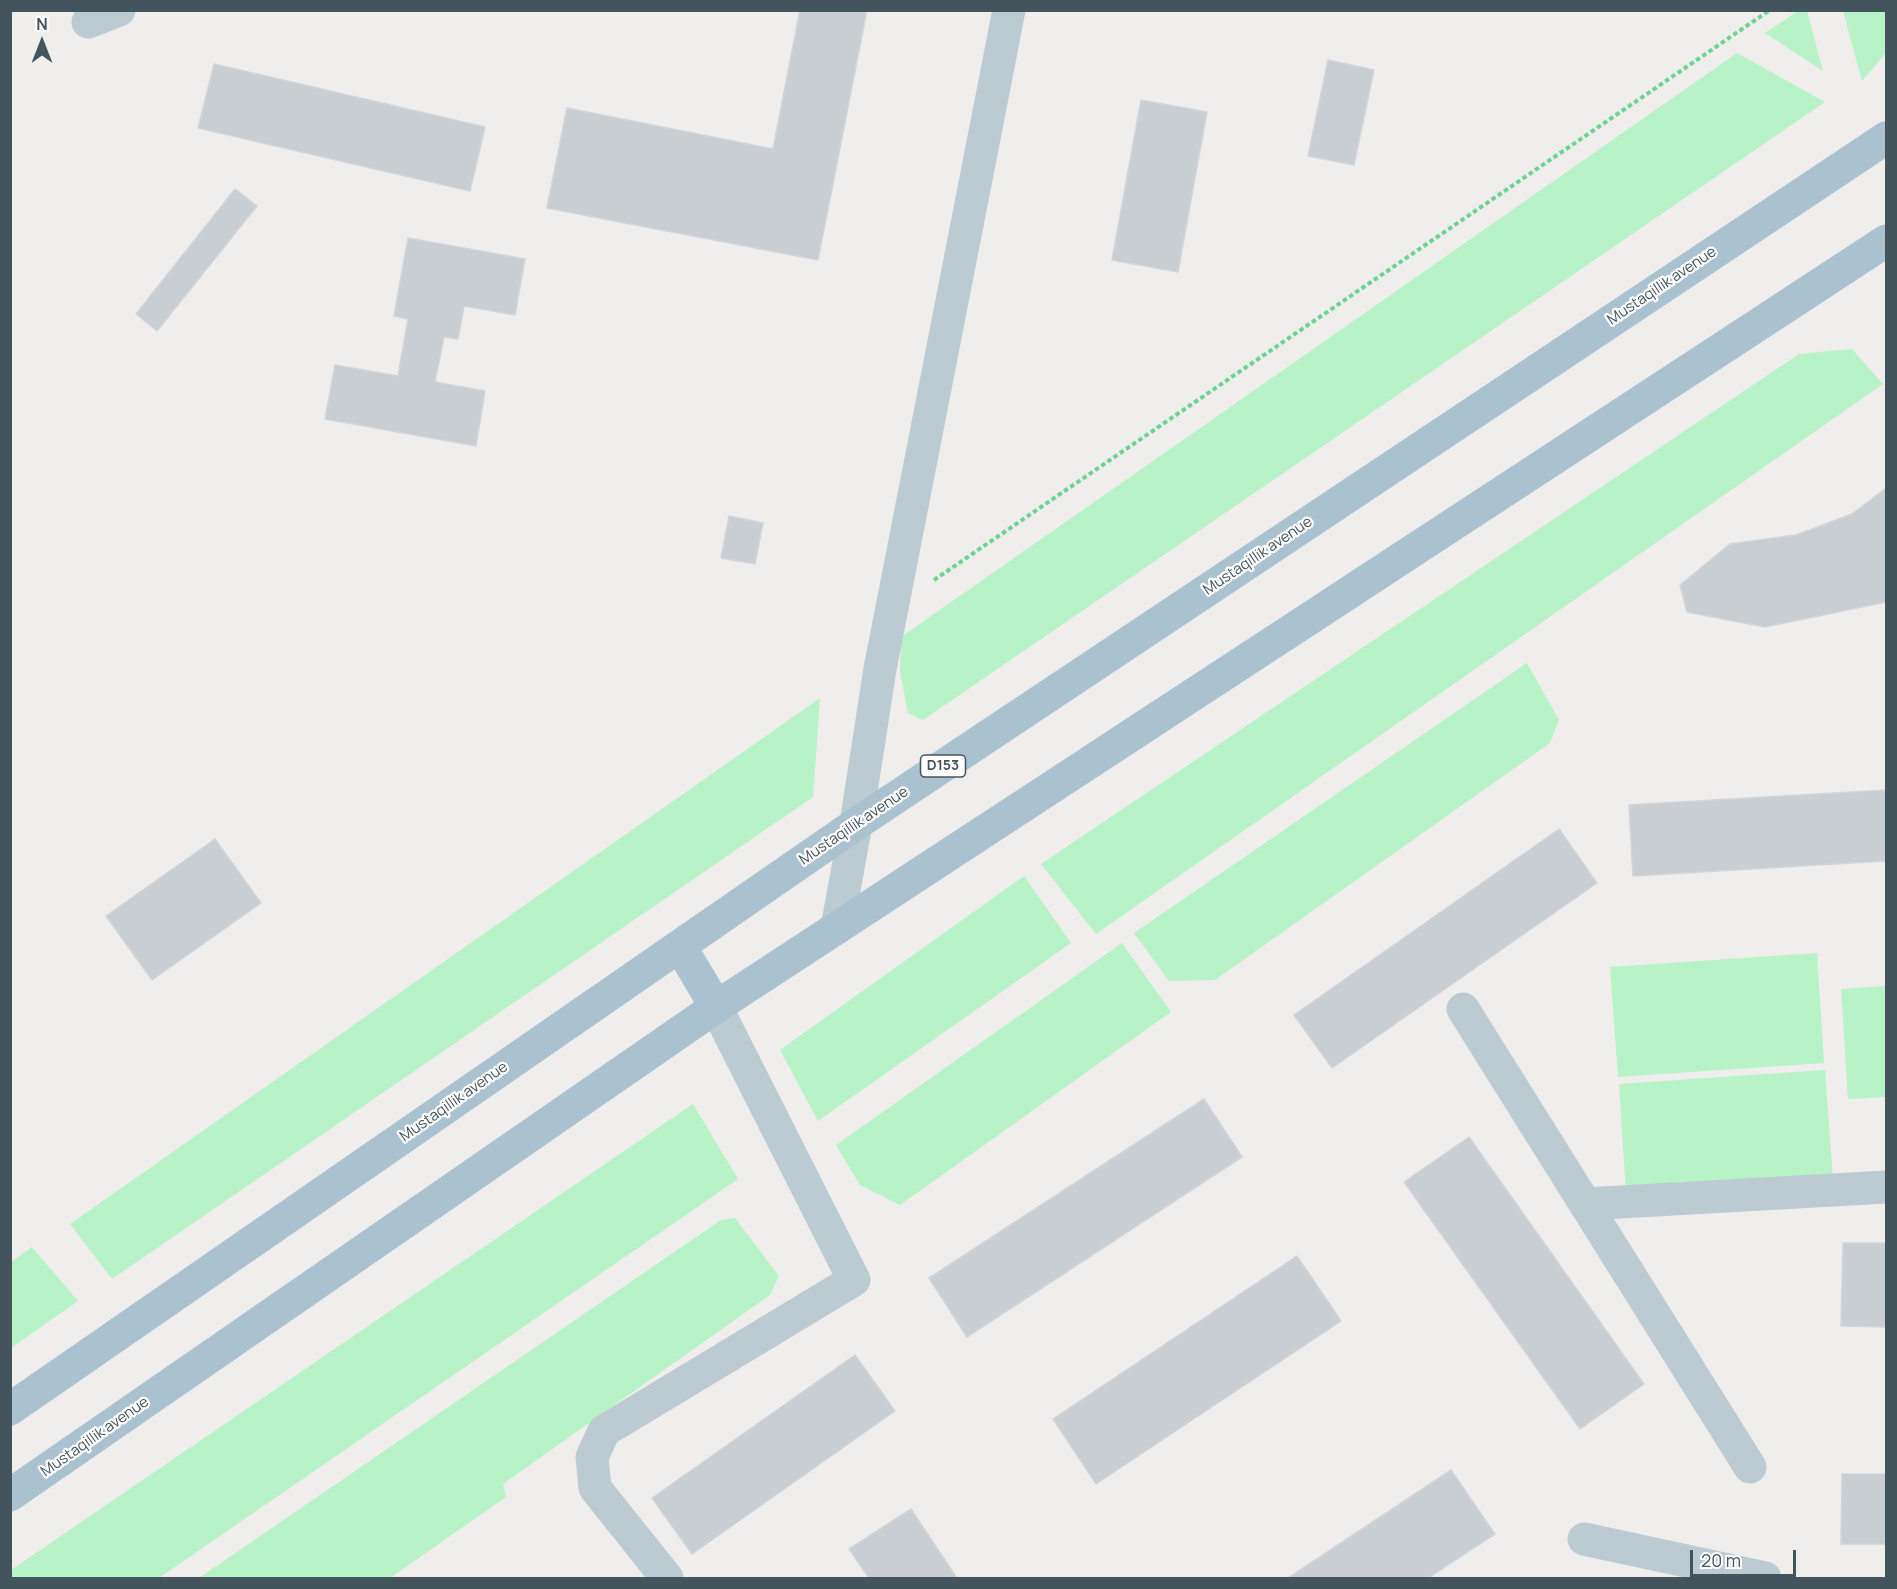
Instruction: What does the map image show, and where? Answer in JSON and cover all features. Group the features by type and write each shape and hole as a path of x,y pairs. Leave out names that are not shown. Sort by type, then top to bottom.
{"main road":[{"name":"Mustaqillik avenue","path":"10,1409 856,824 1887,138"},
{"name":"Mustaqillik avenue","path":"10,1495 716,1007 1887,241"},
{"path":"680,946 716,1007"}],"street":[{"path":"88,22 119,10"},
{"path":"837,928 891,610 1009,10"},
{"path":"667,1578 595,1488 592,1457 604,1431 854,1280 716,1007"},
{"path":"1463,1009 1750,1467"},
{"path":"1585,1204 1887,1187"},
{"path":"1584,1539 1765,1578"}],"path":[{"path":"891,610 1770,10"}],"green space":[{"path":"1798,11 1807,11 1823,71 1765,33"},
{"path":"1843,11 1886,11 1886,53 1862,81"},
{"path":"1737,53 1825,102 923,720 908,713 900,672 901,637"},
{"path":"1852,349 1883,384 1096,934 1041,864 1799,354"},
{"path":"1527,663 1559,720 1550,743 1215,980 1169,981 1134,933"},
{"path":"820,698 813,797 112,1279 70,1224"},
{"path":"1024,876 1071,943 818,1121 780,1050"},
{"path":"1122,943 1171,1012 900,1205 860,1185 836,1145"},
{"path":"1817,953 1824,1063 1618,1077 1610,967"},
{"path":"1886,986 1886,1097 1848,1099 1841,989"},
{"path":"1825,1070 1833,1179 1626,1193 1619,1084"},
{"path":"693,1104 738,1179 159,1578 11,1578 11,1570"},
{"path":"735,1218 779,1276 770,1295 503,1484 506,1497 390,1578 199,1578 721,1220"},
{"path":"32,1247 78,1301 11,1348 11,1262"}],"building":[{"path":"800,10 867,10 818,260 547,208 567,108 773,149"},
{"path":"1328,60 1374,70 1354,165 1308,156"},
{"path":"214,64 485,127 470,191 198,128"},
{"path":"1141,100 1207,112 1178,272 1112,260"},
{"path":"235,189 257,206 157,331 136,314"},
{"path":"408,238 525,259 515,315 464,306 458,339 444,337 435,382 485,391 476,446 325,419 335,365 398,376 408,319 394,316"},
{"path":"1886,488 1886,602 1765,627 1687,612 1680,585 1730,544 1796,535 1852,514"},
{"path":"729,516 763,523 755,564 721,558"},
{"path":"1886,790 1886,861 1633,876 1629,805"},
{"path":"1559,829 1597,883 1332,1068 1294,1015"},
{"path":"215,839 261,903 152,980 106,916"},
{"path":"1204,1099 1242,1157 967,1337 929,1278"},
{"path":"1469,1137 1644,1384 1580,1429 1404,1182"},
{"path":"1843,1243 1886,1243 1886,1327 1841,1326"},
{"path":"1297,1256 1341,1321 1096,1484 1053,1419"},
{"path":"855,1355 895,1411 692,1554 652,1498"},
{"path":"1451,1470 1495,1534 1428,1578 1288,1578"},
{"path":"1842,1474 1886,1474 1886,1544 1841,1544"},
{"path":"911,1509 957,1578 869,1578 849,1549"}]}
